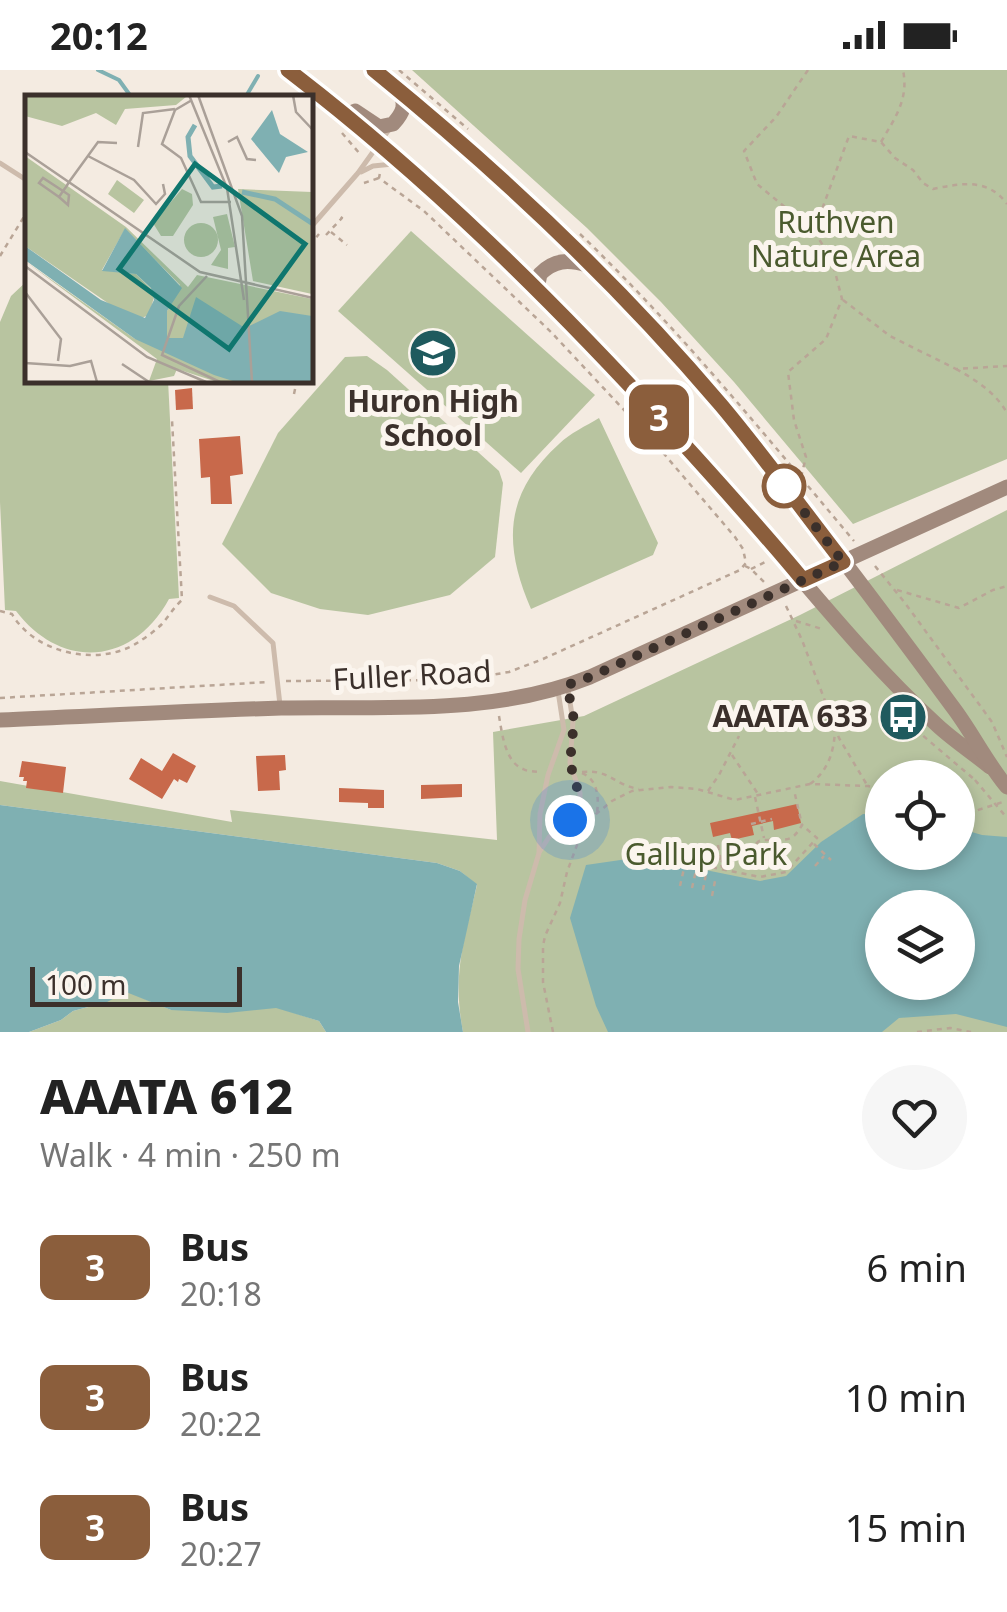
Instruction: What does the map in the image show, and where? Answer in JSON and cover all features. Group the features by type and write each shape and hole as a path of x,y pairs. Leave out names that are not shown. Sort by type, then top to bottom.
{"main road":[{"path":"374,70 505,184 678,356 843,562 958,714 1007,788"},
{"path":"292,73 319,81 379,127 393,124 404,108 397,88"},
{"path":"292,73 407,168 537,289 690,451 834,619 925,713 990,767"},
{"path":"537,289 540,274 556,262 591,267"},
{"name":"Fuller Road","path":"0,720 432,706 497,700 562,687 1007,486"}],"lane":[{"path":"312,226 358,173 393,124"},
{"path":"0,163 25,178"},
{"path":"358,173 383,164 407,168"},
{"path":"210,597 234,606 273,643 280,708"},
{"path":"528,1032 520,995 518,951 525,900 538,853 548,775 564,730 562,687"},
{"path":"538,853 574,815 580,798 570,763 574,720 562,687"}],"path":[{"path":"801,477 806,457 794,420 788,372 826,340 842,298 832,260 814,231 757,184 744,150 776,117 808,70"},
{"path":"881,142 902,106 906,83 903,70"},
{"path":"814,231 849,136 881,142 894,158 934,190 968,183 989,186 1007,204"},
{"path":"354,148 362,156"},
{"path":"360,187 379,176 424,211 480,264 618,403 735,536 745,554 745,566"},
{"path":"326,236 342,218 337,214"},
{"path":"0,256 25,215"},
{"path":"330,231 347,245"},
{"path":"842,298 890,336 976,380 1007,413"},
{"path":"956,370 1007,366"},
{"path":"294,394 296,382"},
{"path":"0,611 12,614 38,640 54,648 95,656 121,652 161,624 182,600 172,420"},
{"path":"834,516 850,537"},
{"path":"745,566 756,574"},
{"path":"0,698 299,680 461,680 509,672 745,566"},
{"path":"751,569 757,566"},
{"path":"884,580 992,722 1006,756"},
{"path":"894,589 959,608 1007,586"},
{"path":"788,607 835,729 865,781"},
{"path":"794,621 821,628"},
{"path":"810,784 830,759 835,729"},
{"path":"707,792 739,736"},
{"path":"730,754 757,796 765,840"},
{"path":"579,772 594,782 596,814"},
{"path":"975,780 1007,818"},
{"path":"542,1032 553,1030 543,982 542,946 560,903 571,859 596,814 632,791 686,787 735,800 810,784 865,786"},
{"path":"684,843 682,861 760,877 786,872 816,838 802,826 794,788"},
{"path":"975,811 1007,800"},
{"path":"751,824 772,819"},
{"path":"722,862 728,854 765,840 789,839 802,826"},
{"path":"812,843 831,860"},
{"path":"718,845 722,869"},
{"path":"815,866 825,855"},
{"path":"680,886 686,862"},
{"path":"692,888 697,864"},
{"path":"708,866 703,889 713,893 716,881"},
{"path":"917,1032 950,1028 971,1032"}],"green space":[{"name":"Ruthven Nature Area","path":"412,70 1007,70 1007,459 853,524 661,302 587,228"},
{"path":"411,231 595,395 521,473 338,311"},
{"path":"25,283 25,382 168,382 179,598 169,599 154,621 117,648 75,651 54,644 16,611 5,610 0,502 0,322 11,296"},
{"path":"367,356 499,471 503,483 495,557 450,595 368,615 320,609 271,593 222,544 278,433 345,357"},
{"path":"599,418 658,543 653,555 531,609 513,541 519,501 527,482 559,444"},
{"name":"Gallup Park","path":"1007,510 1007,1032 463,1032 459,975 477,885 460,871 437,863 0,805 0,781 232,822 230,810 497,840 493,732 584,716 800,615"},
{"path":"126,991 171,1010 276,1007 319,1021 326,1032 29,1032"}],"water":[{"path":"0,805 437,863 460,871 477,884 459,966 458,1002 463,1032 326,1032 319,1021 276,1008 227,1013 171,1010 126,992 29,1032 0,1032"},
{"path":"863,814 865,870 975,870 975,833 1007,837 1007,1027 956,1014 899,1018 882,1032 608,1032 596,1006 570,918 586,865 641,857 760,881 786,876 821,842"}],"building":[{"path":"192,388 193,409 176,410 175,390"},
{"path":"240,436 243,474 230,476 232,504 211,504 210,477 201,478 199,439"},
{"path":"173,753 196,766 187,783 174,779 162,799 129,779 141,758 162,771"},
{"path":"285,755 286,770 279,771 280,790 258,791 256,756"},
{"path":"22,761 66,767 63,793 26,788 27,781 19,777"},
{"path":"462,784 462,797 421,799 421,785"},
{"path":"339,788 384,790 384,808 339,802"},
{"path":"797,804 801,823 774,830 773,821 752,826 754,835 732,840 730,833 713,837 710,823"}],"waterway":[{"path":"98,70 119,80 130,95"},
{"path":"247,95 258,76"}],"bus line":[{"name":"3","path":"288,70 407,168 537,289 738,504 803,580 843,562 738,426 678,356 525,202 374,70"}],"place":[{"name":"Huron High School","path":"433,353"},
{"name":"AAATA 633","path":"903,717"}],"route":[{"path":"570,820 580,798 570,763 574,720 567,685 843,562 784,486"}]}
